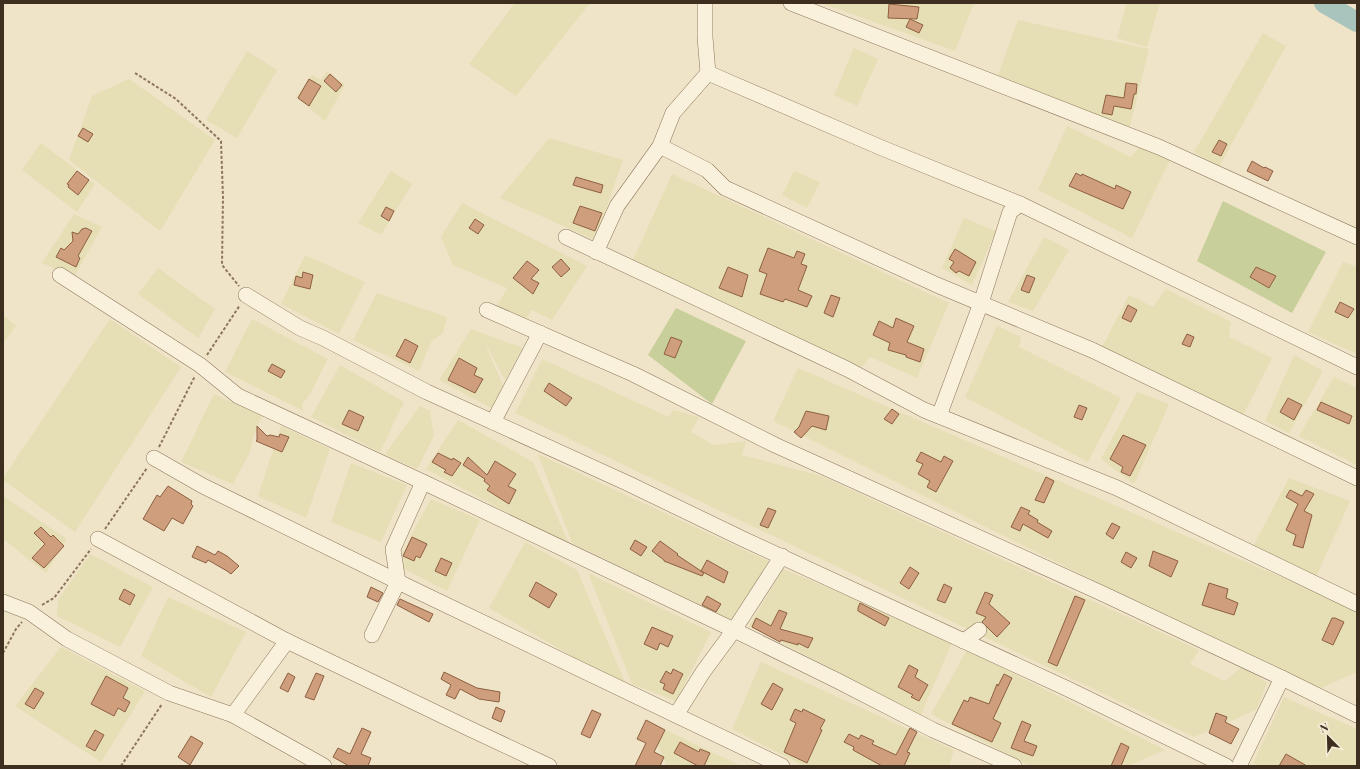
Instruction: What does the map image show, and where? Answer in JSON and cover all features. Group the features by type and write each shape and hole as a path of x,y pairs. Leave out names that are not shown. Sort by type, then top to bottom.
{"street":[{"path":"596,252 617,206 660,146 673,114 708,73 705,37 705,3"},
{"path":"791,3 1160,147 1357,237"},
{"path":"708,73 882,148 1020,204 1357,368"},
{"path":"660,146 707,170 726,188 937,285 1092,350 1357,478"},
{"path":"939,416 981,303 1010,212 1020,204"},
{"path":"566,237 847,369 924,410 1117,488 1357,604"},
{"path":"60,276 200,365 238,396 734,630 933,730 1014,766"},
{"path":"246,295 300,328 323,338 427,392 1068,689 1226,766"},
{"path":"486,310 633,374 775,445 1099,592 1282,678 1357,716"},
{"path":"493,422 540,333"},
{"path":"154,458 203,486 398,582 782,766"},
{"path":"372,634 398,582 393,549 423,482"},
{"path":"98,539 287,641 549,766"},
{"path":"676,715 703,672 734,630 782,556"},
{"path":"3,602 29,612 67,639 169,693 233,715 324,766"},
{"path":"964,641 979,630"},
{"path":"233,715 287,641"},
{"path":"1239,766 1282,678"}],"path":[{"path":"3,653 16,629 29,612 54,598 98,539 154,458 200,365 246,295 222,265 223,197 220,141 176,99 135,73"},
{"path":"121,766 169,693"}],"shaded area":[{"path":"515,3 590,3 516,96 469,64"},
{"path":"821,3 974,3 955,51"},
{"path":"1127,3 1160,3 1147,47 1117,38"},
{"path":"1018,20 1149,49 1129,130 998,75"},
{"path":"1263,33 1286,46 1219,167 1194,152"},
{"path":"854,48 878,59 857,106 834,95"},
{"path":"247,51 277,70 237,138 206,120"},
{"path":"327,71 345,85 325,121 296,97 312,75 321,80"},
{"path":"129,79 215,140 160,231 69,160 92,96"},
{"path":"1067,126 1131,157 1141,145 1170,160 1132,238 1038,190"},
{"path":"549,138 623,160 595,240 500,198"},
{"path":"41,143 95,184 77,212 22,170"},
{"path":"391,171 412,184 381,235 358,223"},
{"path":"794,171 820,182 807,208 782,195"},
{"path":"672,174 949,303 917,378 870,357 861,368 633,260"},
{"path":"462,203 587,266 552,320 532,310 524,321 495,310 507,288 453,265 441,237"},
{"path":"74,214 102,227 74,277 42,263"},
{"path":"964,218 996,231 972,285 942,268"},
{"path":"1044,237 1069,250 1033,311 1008,302"},
{"path":"305,255 365,282 339,334 281,304"},
{"path":"1343,262 1357,267 1357,350 1355,353 1308,332"},
{"path":"158,268 215,309 198,338 138,294"},
{"path":"1166,289 1231,322 1229,337 1272,358 1243,415 1102,347 1129,295 1153,307"},
{"path":"377,293 447,317 443,333 431,342 419,371 353,340"},
{"path":"3,315 16,326 3,343"},
{"path":"110,319 181,367 75,532 3,480 3,478"},
{"path":"252,319 328,359 311,393 302,404 303,411 225,372"},
{"path":"997,326 1021,337 1019,347 1121,398 1088,462 965,397"},
{"path":"471,329 523,348 505,380 484,341 504,388 493,409 439,380"},
{"path":"1294,355 1323,371 1289,433 1265,421"},
{"path":"542,359 669,417 673,410 699,417 691,432 714,445 746,441 742,455 821,476 1199,650 1190,664 1225,681 1243,666 1267,683 1256,710 1194,737 515,413"},
{"path":"340,365 404,402 380,452 311,417"},
{"path":"798,368 1357,610 1357,672 1315,691 773,421"},
{"path":"1334,377 1357,388 1357,465 1299,436"},
{"path":"1137,392 1169,404 1134,484 1101,459"},
{"path":"214,394 262,416 253,438 250,452 233,484 181,462"},
{"path":"420,406 430,411 434,436 417,469 385,455"},
{"path":"458,420 533,462 570,546 426,469"},
{"path":"281,426 330,449 306,518 258,496"},
{"path":"538,454 772,563 736,622 572,543"},
{"path":"351,463 407,485 381,542 331,522"},
{"path":"1289,478 1350,501 1316,577 1251,550"},
{"path":"3,496 67,539 46,573 3,539"},
{"path":"431,499 480,520 447,591 397,565"},
{"path":"525,542 577,570 628,689 489,608"},
{"path":"90,554 153,587 120,647 57,616 58,600"},
{"path":"783,569 953,640 921,715 749,626"},
{"path":"588,573 711,632 676,701 632,684"},
{"path":"168,597 246,632 211,697 141,656"},
{"path":"61,647 145,691 101,762 15,706"},
{"path":"967,650 1165,750 1128,766 1030,766 931,714"},
{"path":"761,662 954,750 949,766 804,766 732,729"},
{"path":"1284,697 1357,729 1357,766 1258,766 1253,763"},
{"path":"647,721 741,766 667,766"}],"green space":[{"path":"1223,201 1326,252 1292,313 1197,261"},
{"path":"676,308 746,341 712,404 648,355"}],"building":[{"path":"889,4 919,7 917,19 888,18"},
{"path":"910,19 923,25 919,33 906,27"},
{"path":"330,74 342,85 336,92 324,81"},
{"path":"309,79 321,86 309,106 298,98"},
{"path":"1126,83 1137,84 1136,94 1134,94 1131,109 1114,106 1112,115 1102,113 1106,95 1124,98"},
{"path":"83,128 93,134 88,142 78,136"},
{"path":"1219,140 1227,144 1221,156 1212,152"},
{"path":"1252,161 1273,171 1268,181 1247,171"},
{"path":"77,171 89,180 78,195 68,187 69,185 67,184"},
{"path":"1076,173 1081,176 1082,174 1115,189 1116,185 1131,192 1123,209 1069,186"},
{"path":"576,177 603,185 601,193 573,185"},
{"path":"580,206 602,213 595,231 573,223"},
{"path":"386,207 394,211 389,221 381,216"},
{"path":"475,219 484,225 478,234 469,228"},
{"path":"86,228 92,231 78,256 80,258 76,267 56,257 61,248 64,250 73,241 72,232 78,234 82,229"},
{"path":"768,248 794,258 797,251 805,254 801,264 807,266 798,290 812,296 807,307 785,299 783,302 760,294 767,274 759,271"},
{"path":"955,249 976,262 969,276 959,271 956,273 950,268 954,262 949,259"},
{"path":"561,259 570,269 561,277 552,267"},
{"path":"527,261 539,270 531,279 539,283 533,294 513,278"},
{"path":"728,267 748,275 742,297 719,288"},
{"path":"1256,267 1276,276 1269,288 1250,277"},
{"path":"303,272 313,275 310,289 294,285 296,276 302,278"},
{"path":"1027,275 1035,278 1029,293 1021,290"},
{"path":"831,295 840,298 833,317 824,313"},
{"path":"1340,302 1354,309 1348,318 1335,312"},
{"path":"1128,305 1137,310 1131,322 1122,318"},
{"path":"896,318 914,326 907,342 924,349 920,362 906,357 906,355 888,350 890,343 873,335 879,321 893,328"},
{"path":"1187,334 1194,337 1190,347 1182,344"},
{"path":"671,337 682,341 675,358 664,354"},
{"path":"405,339 418,346 410,363 396,356"},
{"path":"459,358 477,368 474,375 483,379 475,393 448,380"},
{"path":"272,364 285,371 281,378 268,371"},
{"path":"549,383 572,398 566,406 544,391"},
{"path":"1288,398 1302,405 1294,420 1280,412"},
{"path":"1321,402 1352,416 1349,424 1317,410"},
{"path":"1079,405 1087,408 1082,420 1074,417"},
{"path":"892,409 899,414 892,424 884,419"},
{"path":"349,410 364,417 358,431 342,424"},
{"path":"806,411 829,416 826,430 812,426 801,438 794,432 799,427"},
{"path":"257,426 267,436 270,435 279,437 280,434 289,437 282,452 256,441"},
{"path":"1123,435 1146,445 1130,476 1121,472 1123,467 1110,459"},
{"path":"921,452 941,462 944,456 953,461 936,492 927,487 930,481 918,474 923,464 916,461"},
{"path":"438,453 452,460 453,458 461,463 452,476 444,472 446,470 432,462"},
{"path":"468,457 487,475 495,461 516,474 508,486 516,490 509,504 487,490 490,486 484,481 485,479 463,465"},
{"path":"1046,477 1054,481 1044,503 1035,500"},
{"path":"168,486 192,501 191,504 193,506 183,524 172,518 164,531 143,519 157,495 160,497"},
{"path":"1290,490 1302,496 1306,490 1314,494 1304,511 1312,515 1303,548 1293,545 1296,535 1286,530 1298,504 1286,497"},
{"path":"1021,507 1030,511 1028,514 1038,520 1037,522 1052,531 1048,538 1023,524 1020,531 1011,527"},
{"path":"768,508 776,511 768,528 760,525"},
{"path":"1112,523 1120,527 1113,539 1106,534"},
{"path":"41,527 51,537 53,535 64,546 44,568 32,558 45,544 34,533"},
{"path":"412,537 427,544 420,558 416,556 414,561 403,556"},
{"path":"635,540 647,547 641,556 630,549"},
{"path":"660,541 678,554 677,555 704,573 702,576 664,561 652,551"},
{"path":"197,546 215,555 218,551 239,566 231,574 208,560 206,563 192,557"},
{"path":"1153,551 1178,561 1171,577 1149,566"},
{"path":"1126,552 1137,558 1131,568 1121,562"},
{"path":"441,558 452,563 446,576 435,571"},
{"path":"707,560 728,572 724,583 701,571"},
{"path":"910,567 919,573 909,589 900,583"},
{"path":"536,582 557,594 549,608 529,596"},
{"path":"1209,583 1228,589 1226,598 1238,603 1234,615 1202,605"},
{"path":"944,584 952,588 945,603 937,600"},
{"path":"371,587 383,593 378,602 367,597"},
{"path":"124,589 135,595 130,605 119,599"},
{"path":"985,592 993,595 989,604 1010,623 997,637 982,622 986,617 976,613"},
{"path":"707,596 721,604 716,612 702,605"},
{"path":"1075,596 1085,600 1057,666 1048,662"},
{"path":"400,599 433,614 429,622 397,605"},
{"path":"860,603 889,618 885,626 858,611"},
{"path":"779,610 787,613 780,629 813,638 808,648 798,643 798,645 781,640 780,642 752,627 756,618 771,626"},
{"path":"1332,618 1344,622 1333,645 1322,640"},
{"path":"652,627 673,636 668,647 660,643 657,650 644,644"},
{"path":"909,665 918,670 915,677 928,685 919,701 911,697 913,695 898,687"},
{"path":"673,669 683,674 673,694 663,689 665,684 660,682 666,671 671,674"},
{"path":"444,672 477,688 500,692 499,702 479,699 460,689 455,699 446,695 451,685 441,679"},
{"path":"288,673 295,677 288,692 280,688"},
{"path":"316,673 324,676 314,700 305,697"},
{"path":"1004,674 1012,678 993,719 1001,723 992,742 952,724 964,700 968,702 970,697 989,704 997,684 998,686"},
{"path":"106,676 128,688 123,698 130,702 125,712 118,708 114,716 91,704"},
{"path":"773,683 783,689 772,710 761,704"},
{"path":"35,688 44,693 34,709 25,704"},
{"path":"496,707 505,711 501,722 492,718"},
{"path":"795,709 802,712 803,709 825,720 807,763 784,752 796,723 790,720"},
{"path":"592,710 601,714 590,738 581,734"},
{"path":"1216,713 1227,717 1225,722 1239,729 1231,744 1209,733"},
{"path":"646,720 665,730 654,752 664,757 660,766 635,766 646,743 637,739"},
{"path":"1022,721 1031,725 1024,741 1037,746 1033,756 1011,748"},
{"path":"362,728 371,732 361,754 371,758 368,766 349,766 333,757 338,748 350,754"},
{"path":"910,728 917,732 907,752 910,753 904,766 882,766 853,750 854,747 844,742 849,734 859,739 861,735 874,741 872,744 896,755"},
{"path":"95,730 104,735 95,751 86,746"},
{"path":"191,736 203,743 190,765 178,757"},
{"path":"680,742 699,752 700,749 710,753 704,766 698,766 674,753"},
{"path":"1121,743 1129,747 1121,766 1111,766"},
{"path":"1286,754 1307,766 1279,766"}],"waterway":[{"path":"1324,3 1357,22"}]}
